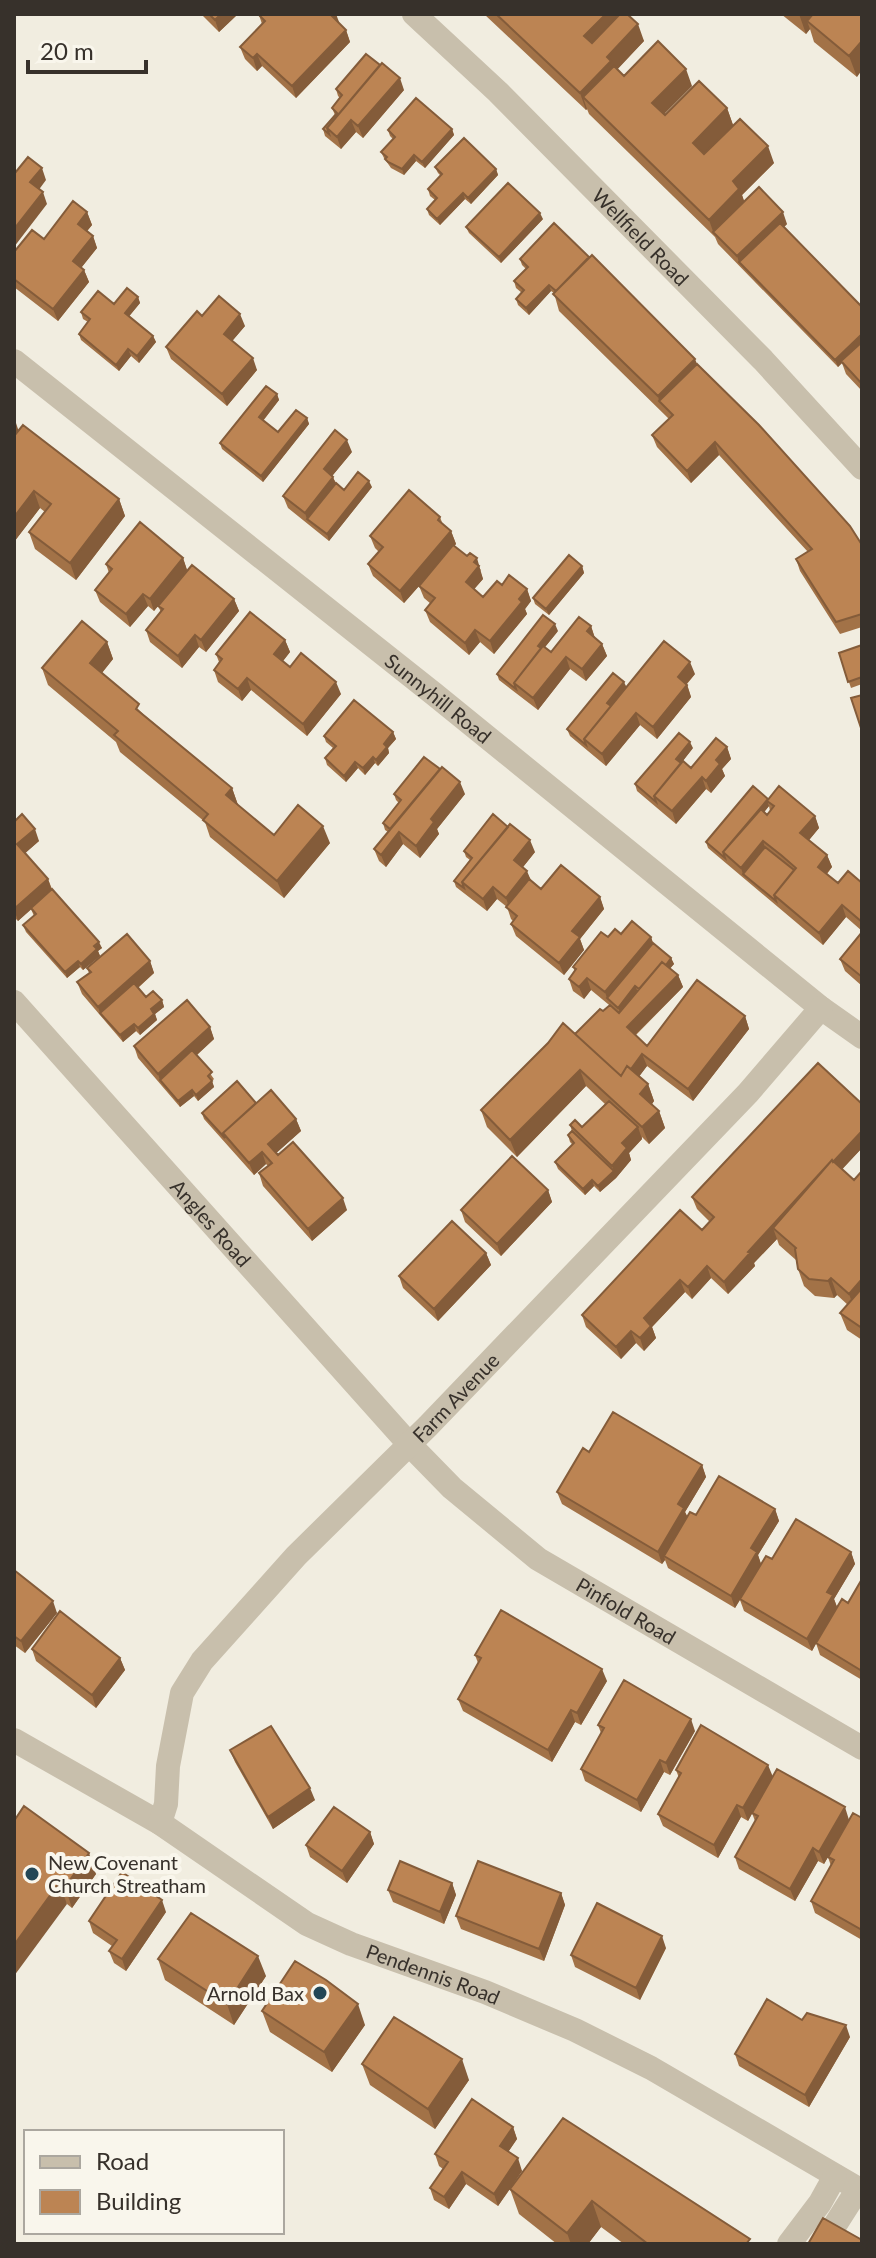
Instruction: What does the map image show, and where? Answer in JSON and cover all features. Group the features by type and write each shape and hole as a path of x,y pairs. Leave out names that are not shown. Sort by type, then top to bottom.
{"street":[{"name":"Wellfield Road","path":"414,14 498,92 752,348 862,468"},
{"name":"Sunnyhill Road","path":"14,361 434,694 821,1008 862,1037"},
{"name":"Angles Road","path":"14,1002 409,1444"},
{"name":"Farm Avenue","path":"160,1823 166,1804 168,1766 182,1693 202,1661 296,1556 409,1444 748,1093 821,1008"},
{"name":"Pinfold Road","path":"409,1444 452,1488 538,1559 862,1748"},
{"name":"Pendennis Road","path":"14,1740 160,1823 307,1924 351,1944 485,1992 575,2030 651,2068 860,2190"},
{"path":"789,2244 820,2203 835,2176"},
{"path":"823,2244 860,2190"}],"building":[{"path":"260,14 330,14 346,30 292,86 257,54 253,58 240,47 265,21"},
{"path":"496,14 606,14 584,36 592,43 620,14 627,14 638,24 607,57 611,61 580,93"},
{"path":"813,14 862,14 862,41 849,56 807,21"},
{"path":"658,41 686,69 652,103 665,115 699,81 727,108 693,143 704,154 740,119 768,146 733,181 739,189 709,220 583,97 614,66 624,76"},
{"path":"366,54 380,65 327,128 329,134 323,129 337,113 332,108 342,95 336,89"},
{"path":"382,63 400,78 358,126 351,120 337,137 327,128"},
{"path":"416,98 452,129 422,162 414,155 402,169 388,162 381,152 395,137 388,130"},
{"path":"464,138 496,169 468,198 463,193 437,219 427,209 437,198 428,189 442,174 435,167"},
{"path":"28,157 42,168 30,182 43,192 14,229 14,172"},
{"path":"508,183 540,213 499,257 466,227"},
{"path":"759,187 783,212 737,256 713,232"},
{"path":"73,201 87,212 78,224 93,236 73,261 84,270 53,309 14,279 14,252 32,230 44,239"},
{"path":"554,223 589,257 556,291 549,285 526,308 516,299 524,290 514,281 528,267 520,259"},
{"path":"780,223 862,307 862,334 835,360 739,262"},
{"path":"592,255 695,359 658,396 553,294"},
{"path":"127,288 138,297 125,313 153,336 137,356 128,349 116,365 79,334 90,319 81,312 98,291 114,304"},
{"path":"219,296 240,314 224,334 253,358 222,394 166,347 197,311 202,316"},
{"path":"862,342 862,384 841,361"},
{"path":"697,364 759,425 850,526 862,545 862,614 836,622 796,559 812,549 715,442 687,471 652,435 673,415 659,401"},
{"path":"266,386 277,394 259,417 278,432 296,410 307,418 261,476 220,443"},
{"path":"23,425 119,499 70,563 29,532 51,504 34,491 14,517 14,436"},
{"path":"335,430 347,440 324,469 333,477 305,513 283,496"},
{"path":"358,472 369,481 327,534 307,519 336,483 344,490"},
{"path":"409,490 451,531 400,591 368,564 383,547 370,536"},
{"path":"140,522 183,558 150,599 143,594 126,614 95,590 112,569 106,564"},
{"path":"453,545 467,556 470,553 477,558 474,562 479,566 466,582 483,597 497,581 502,585 509,575 527,589 519,599 522,602 490,641 475,630 465,643 425,610 435,598 419,586"},
{"path":"569,555 582,566 546,609 533,598"},
{"path":"192,565 234,599 201,640 195,635 178,656 146,630 163,609 158,606"},
{"path":"250,612 285,640 274,654 290,667 301,653 336,682 303,724 247,678 238,689 214,670 222,659 216,654"},
{"path":"543,615 555,624 514,683 516,689 497,674"},
{"path":"579,617 591,626 587,631 602,644 582,669 566,657 533,698 514,683 543,646 551,652"},
{"path":"82,621 107,642 90,663 139,704 136,709 232,788 226,795 274,835 298,805 323,826 277,881 203,820 208,814 114,735 118,731 42,668"},
{"path":"664,641 690,662 678,677 687,685 653,727 636,713 602,754 584,739"},
{"path":"862,645 862,677 848,682 839,653"},
{"path":"613,673 624,682 607,703 611,706 584,739 586,745 567,729"},
{"path":"862,695 862,728 861,728 851,698"},
{"path":"354,700 393,732 384,744 387,747 376,760 373,757 363,768 355,762 344,776 325,758 336,746 324,736"},
{"path":"679,733 690,742 676,759 681,763 654,796 656,802 635,784"},
{"path":"716,738 727,747 716,760 720,764 706,781 702,777 672,811 654,796 683,761 691,768"},
{"path":"424,757 440,769 390,829 383,823 401,800 394,794"},
{"path":"442,767 460,782 431,819 434,822 416,846 399,832 381,855 374,849"},
{"path":"753,786 768,799 723,852 725,858 706,842"},
{"path":"779,786 815,816 800,833 827,855 818,867 838,883 848,871 862,883 862,922 842,905 819,933 774,895 796,868 781,855 763,841 741,868 723,852 761,809 767,815 774,806 767,801"},
{"path":"22,814 35,829 17,844 48,879 14,909 14,822"},
{"path":"493,814 508,827 462,882 464,888 454,881 472,858 464,851"},
{"path":"510,824 530,840 514,860 527,871 506,898 493,887 483,899 462,882"},
{"path":"765,847 794,870 774,895 776,901 743,874"},
{"path":"561,865 600,897 572,931 580,937 559,963 511,924 517,916 506,907 529,879 541,889"},
{"path":"52,889 99,942 94,946 97,949 81,964 78,961 65,972 23,925 36,914 31,908"},
{"path":"632,921 651,937 605,992 587,978 579,987 569,979 576,969 573,967 601,932 608,937 615,929 621,934"},
{"path":"862,932 862,977 840,959"},
{"path":"127,934 150,961 98,1007 77,982 91,972 87,968"},
{"path":"653,943 671,958 666,965 662,962 639,989 635,986 618,1008 607,998"},
{"path":"662,962 678,975 627,1027 647,1046 697,980 745,1016 688,1089 642,1054 631,1069 627,1066 621,1076 575,1034 600,1009 603,1011 610,1005 619,1013"},
{"path":"134,983 146,997 153,991 162,1000 151,1009 154,1014 138,1028 134,1024 120,1035 100,1013"},
{"path":"187,1000 210,1027 158,1074 134,1046"},
{"path":"563,1023 621,1076 627,1066 648,1084 640,1094 659,1111 642,1127 580,1070 510,1140 481,1110 548,1043"},
{"path":"192,1050 212,1072 208,1076 212,1081 196,1095 192,1090 178,1101 160,1080"},
{"path":"818,1063 862,1104 862,1131 832,1160 724,1282 707,1266 688,1287 680,1280 644,1318 651,1326 640,1338 631,1331 616,1347 582,1315 680,1210 702,1230 714,1217 692,1197"},
{"path":"237,1081 256,1103 223,1133 225,1138 202,1113"},
{"path":"271,1090 296,1119 268,1144 278,1155 293,1142 343,1198 308,1229 259,1173 272,1163 262,1152 249,1163 223,1133"},
{"path":"609,1101 638,1127 622,1143 627,1148 612,1166 570,1125 575,1120 582,1127"},
{"path":"572,1131 614,1171 598,1186 592,1180 583,1189 555,1162 574,1143 568,1135"},
{"path":"512,1156 548,1190 497,1244 461,1210"},
{"path":"832,1160 854,1180 862,1171 862,1279 849,1294 831,1278 828,1281 809,1279 798,1269 796,1248 773,1228"},
{"path":"452,1221 486,1253 434,1309 399,1276"},
{"path":"862,1288 862,1328 840,1313"},
{"path":"613,1412 702,1465 678,1504 684,1508 658,1552 557,1492 583,1448 589,1452"},
{"path":"719,1476 775,1509 751,1548 757,1552 731,1596 664,1556 690,1512 696,1515"},
{"path":"796,1519 851,1552 827,1592 833,1595 807,1639 740,1599 766,1556 772,1559"},
{"path":"14,1570 53,1601 21,1641 14,1636"},
{"path":"862,1579 862,1671 816,1643 842,1599 848,1603"},
{"path":"501,1610 602,1669 577,1713 571,1710 548,1750 458,1699 481,1658 475,1655"},
{"path":"60,1611 120,1658 92,1695 32,1649"},
{"path":"624,1680 691,1719 666,1763 660,1760 637,1800 581,1769 604,1728 598,1725"},
{"path":"701,1725 768,1765 743,1808 737,1805 714,1845 658,1814 681,1773 676,1770"},
{"path":"271,1726 310,1788 268,1817 230,1750"},
{"path":"777,1769 845,1807 819,1852 813,1848 790,1889 735,1857 758,1816 752,1813"},
{"path":"24,1806 89,1853 65,1887 59,1883 14,1945 14,1821"},
{"path":"334,1807 370,1832 342,1871 306,1845"},
{"path":"853,1813 862,1818 862,1930 811,1901 834,1860 828,1857"},
{"path":"400,1861 452,1883 440,1912 388,1890"},
{"path":"478,1861 561,1893 539,1949 456,1916"},
{"path":"122,1872 162,1900 122,1959 109,1951 117,1940 89,1921"},
{"path":"597,1903 662,1936 636,1988 571,1955"},
{"path":"191,1913 258,1956 227,2004 158,1959"},
{"path":"295,1961 358,2004 324,2052 262,2011"},
{"path":"767,1999 802,2020 807,2013 846,2025 805,2095 735,2054"},
{"path":"394,2017 462,2059 428,2109 362,2064"},
{"path":"472,2099 513,2127 500,2146 518,2158 494,2194 462,2172 444,2197 430,2188 448,2162 435,2154"},
{"path":"563,2118 750,2239 746,2244 648,2244 592,2201 567,2233 510,2189"},
{"path":"823,2218 862,2240 862,2244 808,2244"}],"place":[{"name":"New Covenant Church Streatham","path":"32,1874"},
{"name":"Arnold Bax","path":"320,1993"}]}
